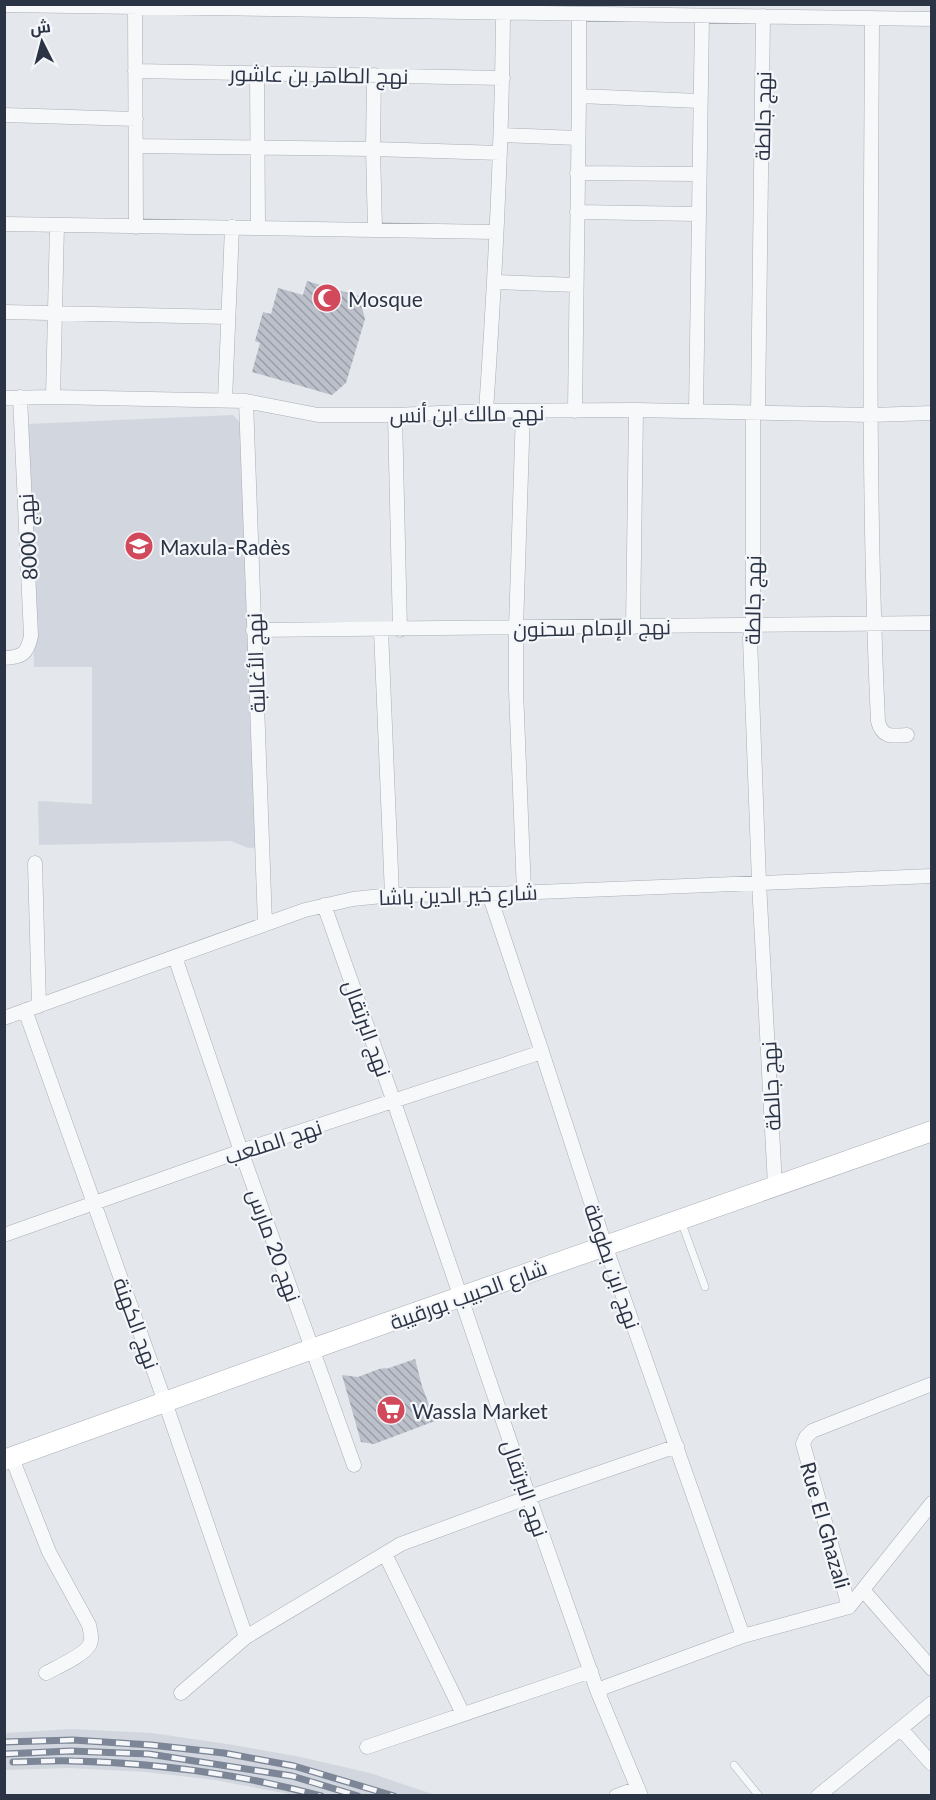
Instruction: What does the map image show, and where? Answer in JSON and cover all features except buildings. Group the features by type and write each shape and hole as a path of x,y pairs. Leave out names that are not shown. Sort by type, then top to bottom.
{"street":[{"path":"4,5 445,8 503,13 697,12 764,16 932,19"},
{"path":"135,7 136,227"},
{"path":"696,411 700,101 697,12"},
{"path":"486,411 495,282 503,78 503,13"},
{"path":"574,411 579,14"},
{"name":"نهج جالطة","path":"764,16 758,412 753,417 753,625 750,638 759,882 775,1186"},
{"path":"872,18 871,415 874,625 880,727 888,736 906,735"},
{"name":"نهج الطاهر بن عاشور","path":"135,71 503,78"},
{"path":"257,73 258,228"},
{"path":"374,75 375,229"},
{"path":"579,96 700,101"},
{"path":"4,115 136,119"},
{"path":"501,135 578,138"},
{"path":"136,146 500,153"},
{"path":"577,173 698,174"},
{"path":"577,212 698,214"},
{"path":"4,224 496,232"},
{"path":"52,397 57,225"},
{"path":"225,400 232,227"},
{"path":"495,282 576,285"},
{"path":"4,312 228,317"},
{"name":"نهج 8000","path":"4,658 24,654 28,649 31,636 20,397"},
{"name":"نهج مالك ابن أنس","path":"4,398 246,400 318,415 395,416 486,411 636,410 871,415 932,413"},
{"name":"نهج الأغالبة","path":"246,400 265,924"},
{"path":"633,627 636,410"},
{"path":"523,411 516,690 524,892"},
{"path":"395,416 400,630"},
{"name":"نهج الإمام سحنون","path":"253,630 932,624"},
{"path":"381,630 392,895"},
{"path":"35,863 39,1006"},
{"name":"شارع خير الدين باشا","path":"4,1018 265,924 324,905 353,899 392,895 489,894 932,876"},
{"name":"نهج ابن بطوطة","path":"489,894 604,1245 744,1636"},
{"name":"نهج البرتقال","path":"324,905 597,1690 640,1792"},
{"name":"نهج 20 مارس","path":"175,957 241,1151 354,1465"},
{"name":"نهج الكهنة","path":"25,1010 246,1637"},
{"name":"نهج الملعب","path":"4,1235 241,1151 542,1052"},
{"name":"شارع الحبيب بورقيبة","path":"8,1459 680,1218 932,1131"},
{"name":"Rue El Ghazali","path":"849,1607 803,1444 812,1431 932,1384"},
{"path":"181,1693 246,1637 401,1544 677,1446"},
{"path":"8,1459 49,1552 89,1625 91,1635 91,1643 86,1649 46,1673"},
{"path":"597,1690 744,1636 849,1607 932,1503"},
{"path":"385,1554 463,1714"},
{"path":"863,1590 932,1669"},
{"path":"367,1747 591,1671"},
{"path":"818,1796 932,1703"},
{"path":"901,1729 932,1764"},
{"path":"616,1796 640,1792"}],"lane":[{"path":"680,1218 705,1287"},
{"path":"734,1765 759,1796"}],"shaded area":[{"name":"Maxula-Radès","path":"233,415 241,424 263,847 248,848 231,841 39,845 38,801 92,804 92,667 34,667 28,424"},
{"path":"72,1729 152,1733 296,1756 370,1773 435,1795 294,1795 215,1780 146,1772 69,1768 5,1770 5,1733"}],"railway":[{"path":"4,1742 73,1740 224,1753 294,1766 394,1796"},
{"path":"4,1754 71,1751 149,1754 292,1776 358,1796"},
{"path":"13,1762 73,1761 167,1767 229,1776 321,1796"}],"place":[{"name":"Mosque","path":"327,298"},
{"name":"Maxula-Radès","path":"139,546"},
{"name":"Wassla Market","path":"391,1410"}]}
